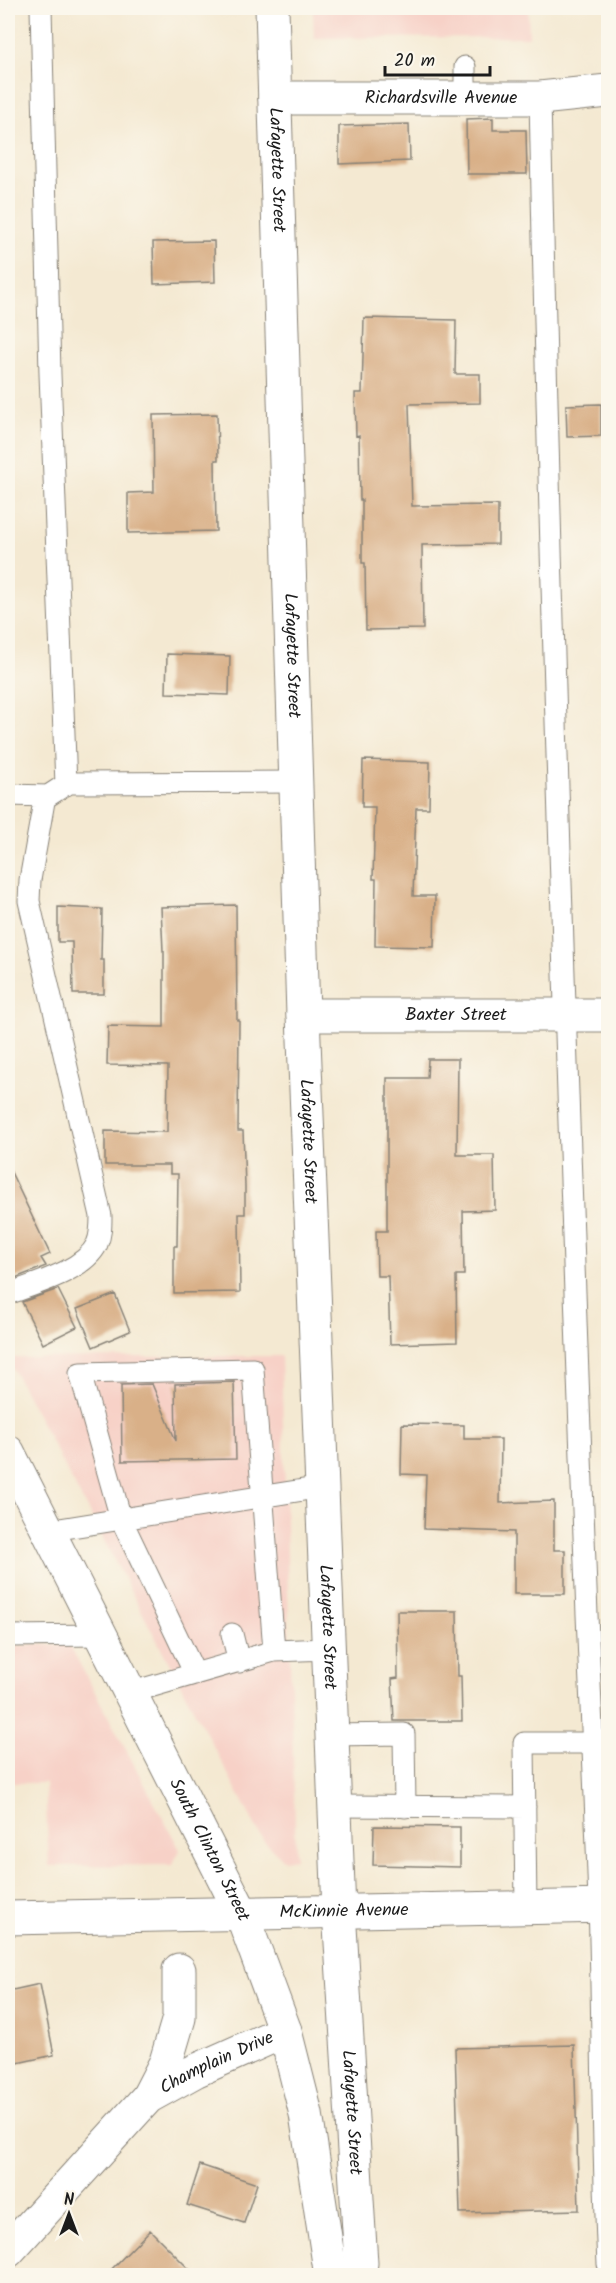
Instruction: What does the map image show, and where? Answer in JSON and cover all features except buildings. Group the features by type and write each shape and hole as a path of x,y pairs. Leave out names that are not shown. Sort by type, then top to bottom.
{"main road":[{"name":"Lafayette Street","path":"272,8 303,1015 339,1911 361,2251 358,2276"},
{"name":"Richardsville Avenue","path":"275,98 465,82 540,98 609,91"},
{"name":"Baxter Street","path":"303,1015 609,1015"},
{"name":"South Clinton Street","path":"8,1452 241,1912 285,2031 306,2114 331,2276"},
{"name":"McKinnie Avenue","path":"8,1918 604,1906"},
{"name":"Champlain Drive","path":"8,2251 148,2097 166,2062 178,2018 179,1970"},
{"name":"Champlain Drive","path":"148,2097 195,2071 285,2031"}],"lane":[{"path":"41,8 50,374 66,784"},
{"path":"540,98 547,446 591,1743 604,1906 603,2172 609,2265"},
{"path":"8,795 48,796 66,784 296,782"},
{"path":"8,1294 69,1269 83,1260 96,1246 101,1233 101,1216 29,901 30,880 45,796"},
{"path":"195,1674 121,1519 80,1373 254,1370 274,1651"},
{"path":"47,1531 121,1519 203,1514 263,1497 322,1487"},
{"path":"232,1634 239,1662"},
{"path":"8,1636 100,1635"},
{"path":"129,1693 274,1651 328,1649"},
{"path":"332,1736 404,1734 405,1807"},
{"path":"526,1908 524,1743 591,1743"},
{"path":"335,1806 525,1807"}],"shaded area":[{"path":"313,8 528,8 529,37 314,38"},
{"path":"281,1356 296,1858 284,1860 263,1840 8,1360 8,1358"},
{"path":"69,1644 180,1850 172,1865 49,1866 45,1783 8,1783 8,1646"}]}
